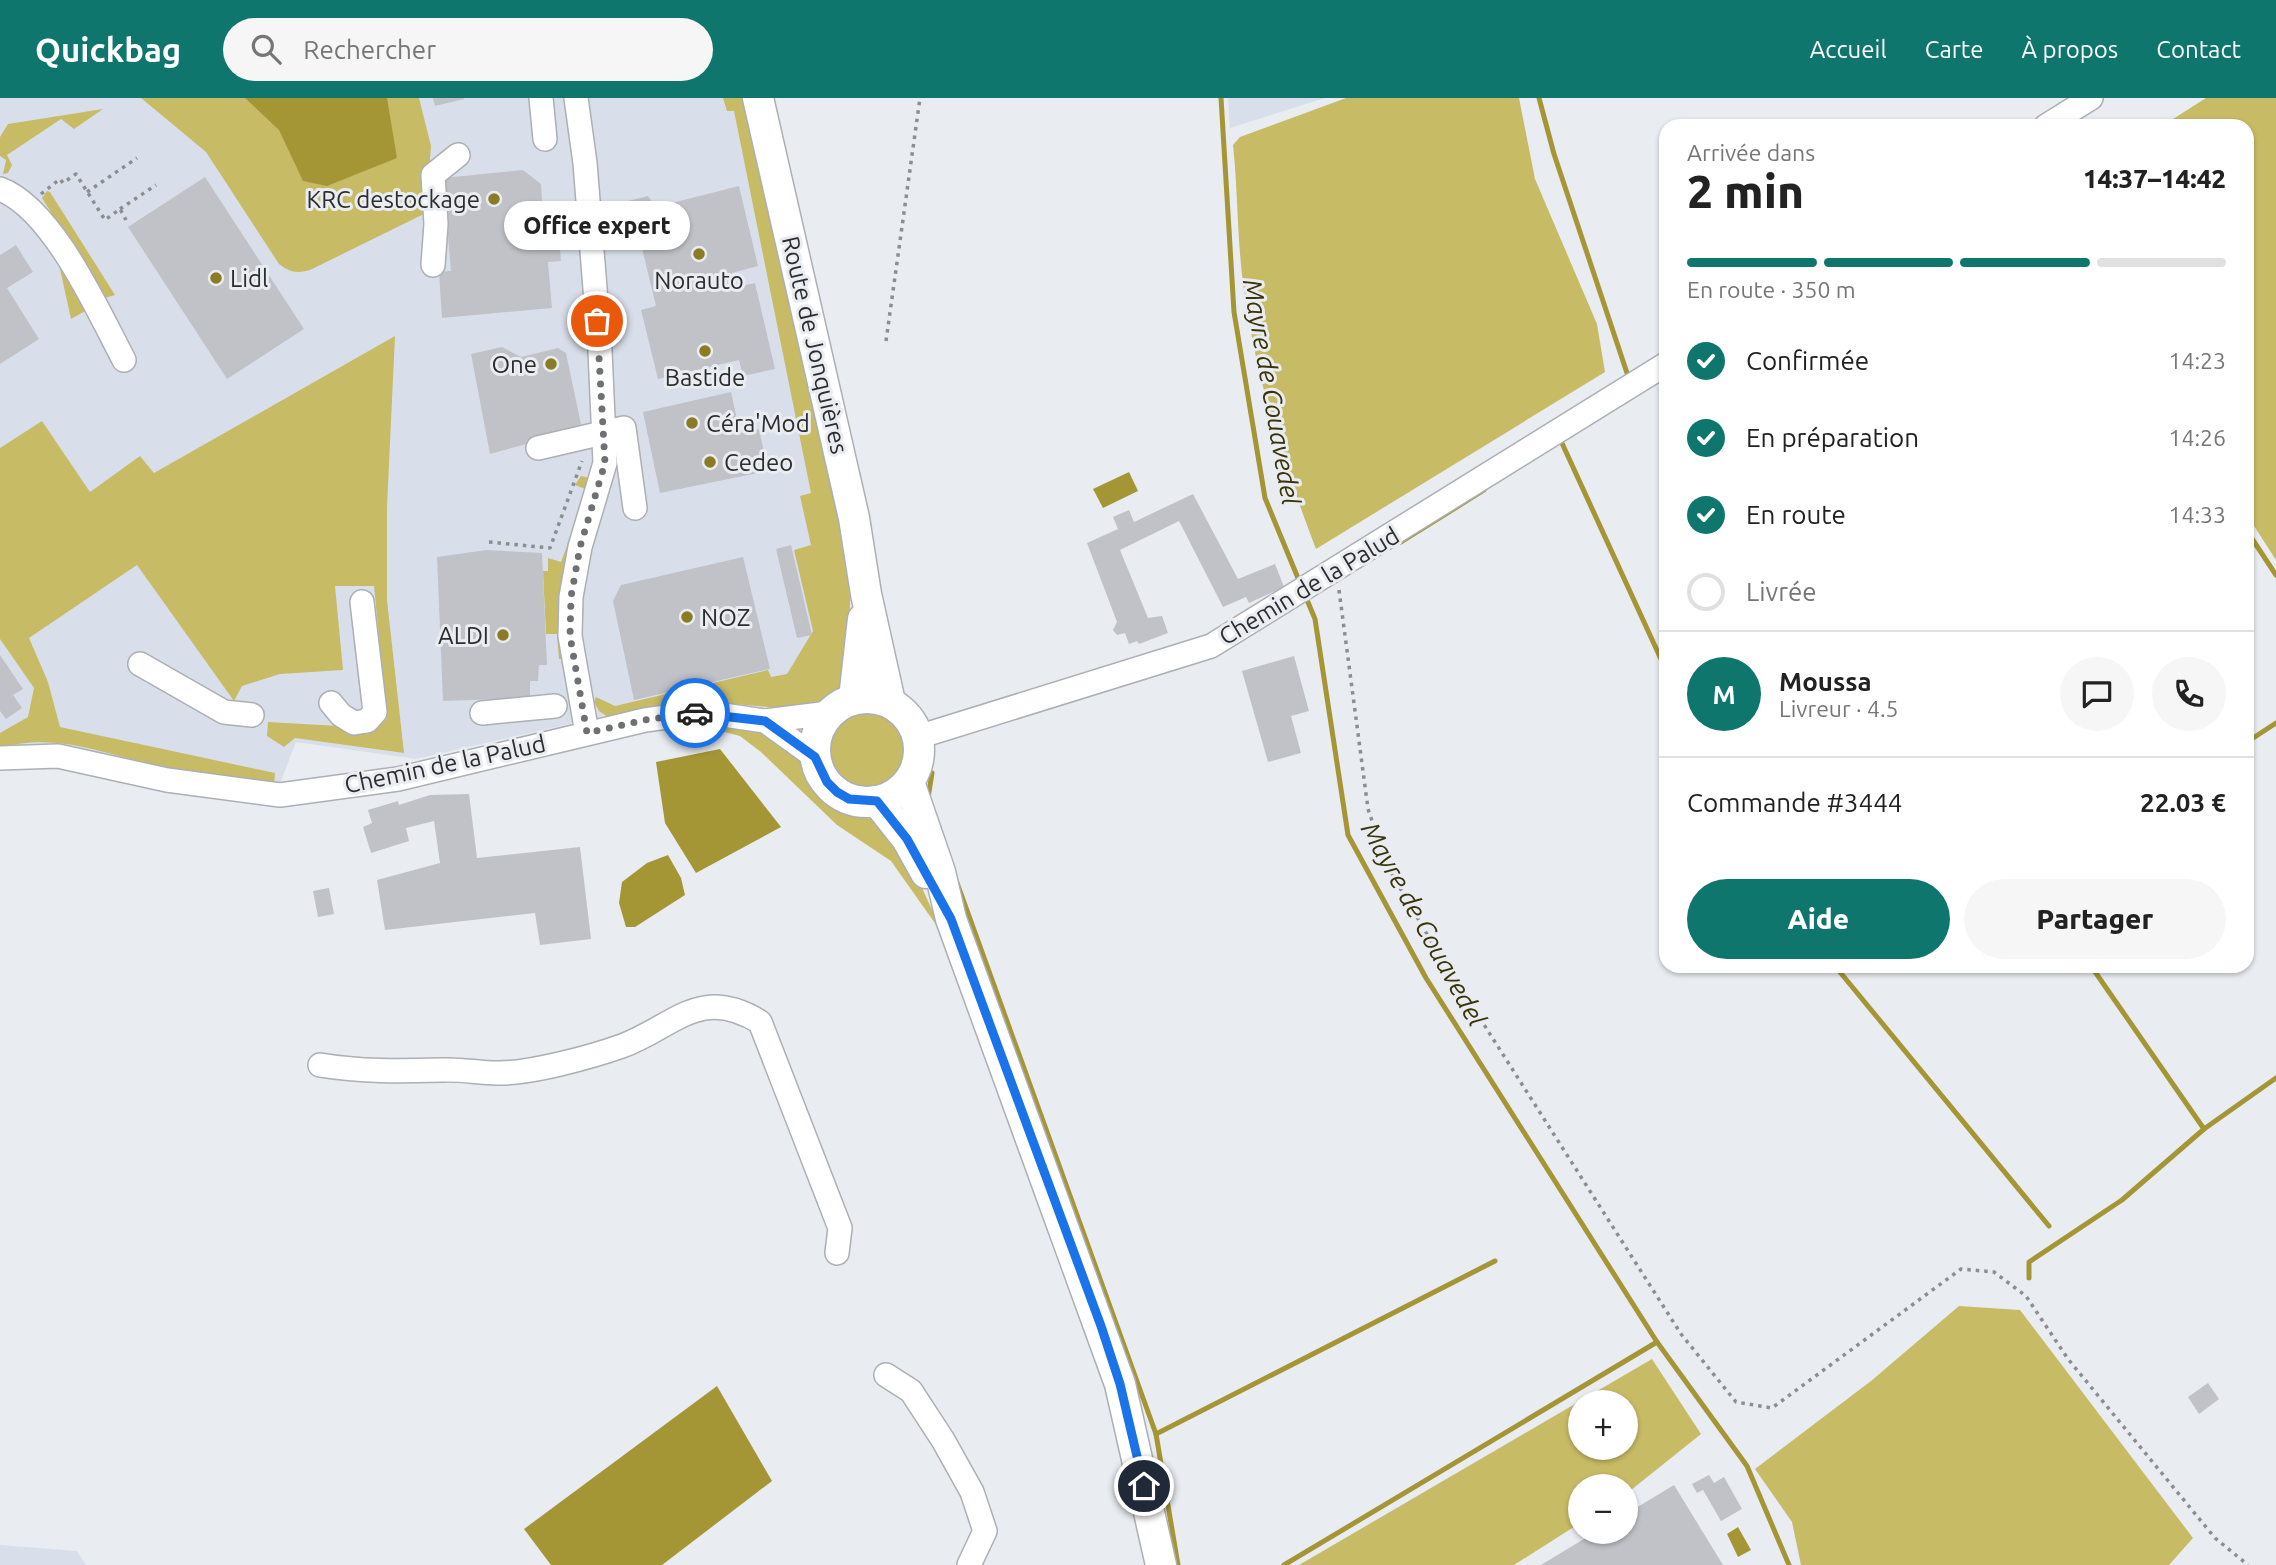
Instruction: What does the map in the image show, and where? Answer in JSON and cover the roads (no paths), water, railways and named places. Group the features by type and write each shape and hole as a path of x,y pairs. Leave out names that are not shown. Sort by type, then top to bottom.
{"main road":[{"name":"Route de Jonquières","path":"758,98 854,518 866,594 890,702"},
{"name":"Route de Jonquières","path":"815,757 815,741 841,706 866,594"},
{"path":"815,757 827,782 849,799 877,801 892,796 909,782 920,752 912,721 890,702 871,697 841,706"},
{"path":"909,782 940,872 951,919 1117,1373 1161,1565"},
{"path":"877,801 907,839 951,919"}],"street":[{"path":"541,98 545,139"},
{"path":"576,98 585,163 604,443 600,485 580,547 571,597 570,636 587,733"},
{"path":"2057,119 2091,98"},
{"path":"433,265 436,224 433,175 458,155"},
{"path":"0,189 10,193 51,231 124,360"},
{"name":"Chemin de la Palud","path":"918,737 1210,646 1331,574 1659,368"},
{"path":"538,448 604,443 624,428 635,508"},
{"path":"331,702 341,715 354,723 367,721 375,712 362,602"},
{"path":"140,663 224,712 252,715"},
{"path":"482,713 555,706"},
{"name":"Chemin de la Palud","path":"0,758 58,756 167,780 280,795 398,779 645,720 703,712 765,721 841,706"},
{"name":"Chemin de la Palud","path":"765,721 815,757"},
{"path":"320,1065 379,1073 446,1070 499,1074 567,1061 624,1045 673,1018 702,1007 738,1009 760,1022 840,1228 837,1253"},
{"path":"886,1376 911,1391 972,1492 985,1531 969,1565"}],"waterway":[{"name":"Mayre de Couavedel","path":"1221,98 1234,312 1265,498 1300,583"},
{"path":"1539,98 1554,154 1629,379"},
{"path":"1561,441 1659,655"},
{"path":"1401,542 1484,490"},
{"path":"2254,542 2276,575"},
{"name":"Mayre de Couavedel","path":"1305,595 1315,619 1348,835 1426,978 1657,1342 1747,1466 1789,1565"},
{"path":"2254,737 2276,723"},
{"path":"928,798 932,773"},
{"path":"956,880 1156,1434 1178,1565"},
{"path":"1841,973 2049,1226"},
{"path":"2096,973 2204,1129"},
{"path":"2029,1278 2029,1262 2122,1200 2204,1129 2276,1078"},
{"path":"1156,1434 1495,1261"},
{"path":"1284,1565 1657,1342"}],"place":[{"name":"KRC destockage","path":"494,199"},
{"name":"Norauto","path":"699,254"},
{"name":"Lidl","path":"216,278"},
{"name":"Office expert","path":"597,321"},
{"name":"Bastide","path":"705,351"},
{"name":"One","path":"551,364"},
{"name":"Céra'Mod","path":"692,423"},
{"name":"Cedeo","path":"710,462"},
{"name":"NOZ","path":"687,617"},
{"name":"ALDI","path":"503,635"}]}
